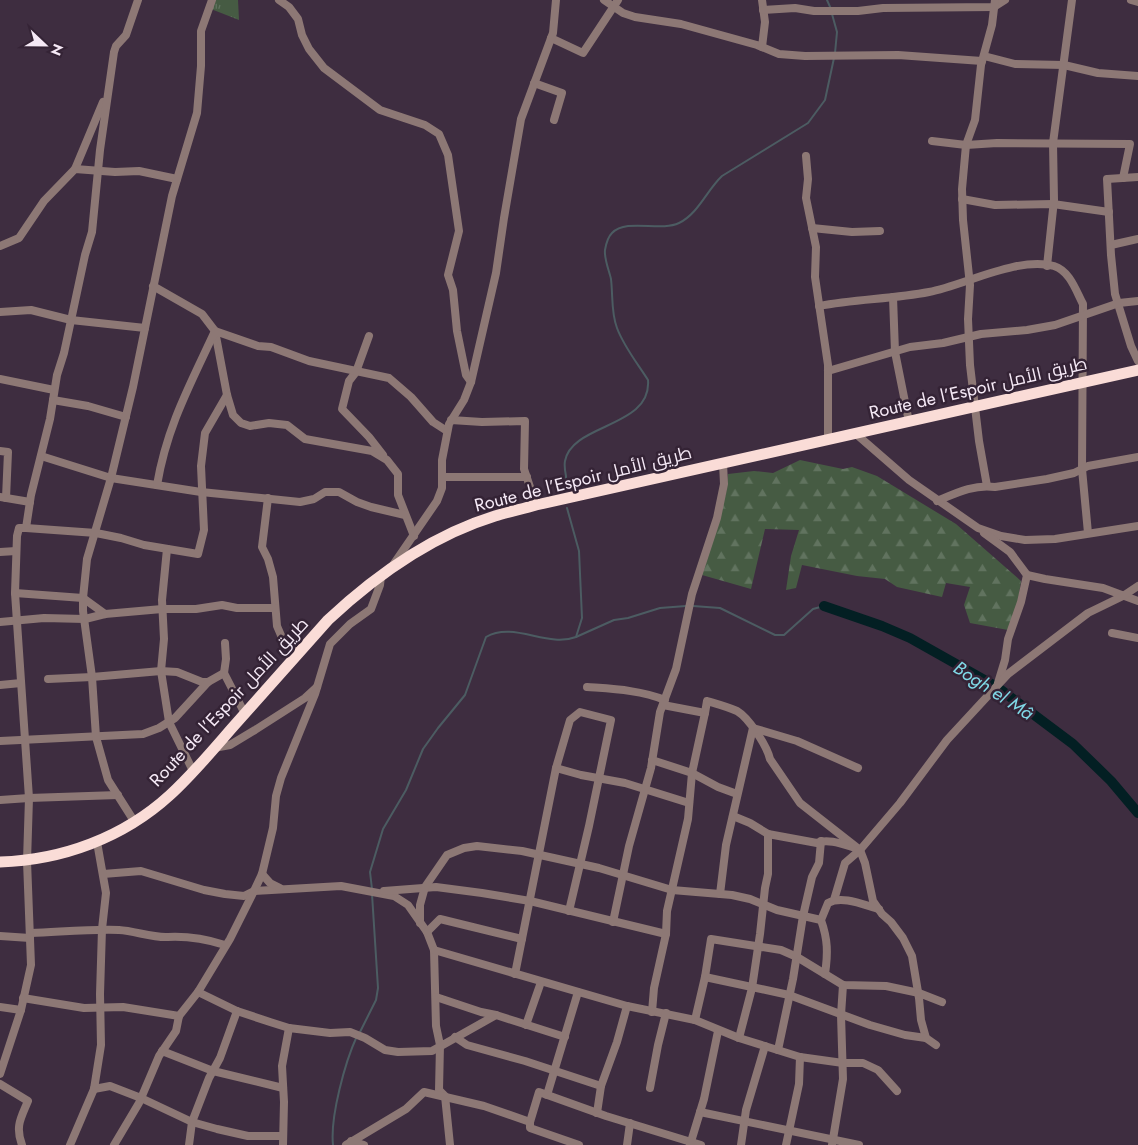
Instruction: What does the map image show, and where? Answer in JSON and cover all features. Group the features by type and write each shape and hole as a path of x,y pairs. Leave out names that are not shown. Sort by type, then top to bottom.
{"highway":[{"name":"Route de l’Espoir طريق الأمل","path":"0,862 27,861 52,856 97,842 134,821 169,796 340,610 385,573 444,538 472,525 494,516 536,506 1138,370"}],"street":[{"path":"26,528 30,502 50,419 56,375 92,232 107,93 114,52 116,46 126,35 138,0"},
{"path":"134,821 108,780 96,737 92,677 83,598 87,560 112,478 172,196 197,113 201,66 201,31 212,0"},
{"path":"279,0 289,7 298,19 302,35 309,49 324,68 380,110 425,124 440,134 448,154 459,230 456,250 448,275 453,290 457,331 466,375 471,382"},
{"path":"114,1145 141,1098 162,1051 176,1031 179,1016 198,992 230,938 262,874 273,828 276,796 317,686 330,644 350,624 372,608 385,573 414,536 436,502 442,488 442,460 447,432 449,424 464,400 471,382 496,274 516,143 534,83 553,32 556,0"},
{"path":"604,0 616,3 623,13 635,17 681,24 779,54 806,56 898,55 983,59 1015,64 1064,65 1098,73 1138,76"},
{"path":"762,0 765,22 762,48"},
{"path":"763,10 795,4 814,12 858,11 994,3 1005,0"},
{"path":"1047,266 1053,204 1054,143 1072,0"},
{"path":"1131,0 1138,2"},
{"path":"551,38 582,53 616,3"},
{"path":"987,486 979,441 968,337 969,280 962,220 962,199 966,145 975,120 983,59 992,25 994,3"},
{"path":"534,83 562,93 554,120"},
{"path":"0,246 19,238 44,201 75,169 107,93"},
{"path":"932,141 966,145 1130,144 1123,178"},
{"path":"806,156 808,179 806,198 816,247 815,277 828,371 828,440"},
{"path":"75,169 140,171 177,179"},
{"path":"1138,177 1107,179 1115,294 1138,361"},
{"path":"962,199 995,205 1053,204 1109,212"},
{"path":"812,228 852,232 880,231"},
{"path":"1111,244 1138,239"},
{"path":"819,306 844,301 929,292 1015,266 1036,264 1055,266 1064,271 1073,283 1083,304 1082,469 1088,533"},
{"path":"153,286 202,314 215,331 227,395 233,415 240,423 250,426 269,423 287,424 305,439 372,451 387,460"},
{"path":"893,297 894,352 909,422"},
{"path":"828,371 910,347 943,343 980,334 1027,330 1055,325 1119,303 1138,301"},
{"path":"0,312 31,310 71,320 144,328"},
{"path":"215,331 258,346 271,347 309,360 389,378 411,396 433,422 447,432"},
{"path":"156,486 170,428 215,331"},
{"path":"369,336 356,372 349,381 342,409 369,437 398,474 398,495 414,536"},
{"path":"0,379 54,390"},
{"path":"0,1074 21,1010 31,965 27,861 29,798 15,593 16,552 19,528 96,534 198,554 204,530 201,466 205,433 227,395"},
{"path":"53,400 88,406 126,417"},
{"path":"452,420 482,422 525,421 524,469 536,506"},
{"path":"856,434 908,480 1010,552 1027,575 1103,588 1138,601"},
{"path":"0,451 8,452 3,497 30,502"},
{"path":"41,456 112,478 201,492 300,502 314,499 325,492 340,492 364,504 405,515"},
{"path":"937,501 966,488 995,487 1048,479 1074,473 1088,466 1138,457"},
{"path":"613,922 629,846 652,760 660,712 676,670 694,586 717,518 724,484 723,463"},
{"path":"443,477 527,477"},
{"path":"268,498 262,547 268,559 273,577 277,626 283,640 298,654"},
{"path":"978,528 1001,536 1026,540 1055,539 1138,526"},
{"path":"167,549 162,609 164,639 161,671 169,722 193,771"},
{"path":"0,552 16,552"},
{"path":"997,687 1005,660 1008,639 1021,602 1027,575"},
{"path":"834,900 845,863 860,850 924,773 948,740 1008,674 1088,613 1123,596 1138,586"},
{"path":"15,593 83,598 105,614"},
{"path":"0,622 44,618 85,620 105,614 162,609 196,609 222,606 276,608"},
{"path":"1112,633 1138,638"},
{"path":"225,642 226,659 224,673 245,714"},
{"path":"48,679 161,671 177,672 202,682 208,682"},
{"path":"0,741 143,734 159,728 175,718 208,682 224,673"},
{"path":"0,685 21,683"},
{"path":"214,748 230,745 255,730 305,698 317,686"},
{"path":"587,687 652,694 664,702 705,713"},
{"path":"652,1012 654,988 666,934 667,911 688,819 692,773 707,701 739,712 753,728 768,751 770,760 800,803 860,850 874,901 879,910 903,938 912,956 919,993 921,1020 926,1038"},
{"path":"515,974 556,768 570,720 580,712 611,720 569,911"},
{"path":"753,728 798,740 858,768"},
{"path":"720,894 726,845 753,728"},
{"path":"652,760 692,773 718,787 737,794"},
{"path":"556,768 581,775 625,783 689,804"},
{"path":"0,800 118,795"},
{"path":"733,816 750,823 768,834 817,843 844,844 860,850"},
{"path":"738,1038 752,988 764,905 764,888 768,874 768,834"},
{"path":"70,1145 94,1089 101,1045 102,929 106,893 97,842"},
{"path":"778,1050 803,916 808,892 819,863 821,842"},
{"path":"420,923 420,905 425,888 447,855 464,848 477,846 500,848 580,864 672,890 720,894 750,899 777,910 821,920"},
{"path":"103,874 141,871 204,890 244,896 254,891 341,886 394,896 408,905 427,932 434,950 436,1026 440,1045 439,1090 445,1096 450,1145"},
{"path":"262,874 270,883 282,889"},
{"path":"372,892 436,887 530,901 666,934"},
{"path":"825,974 828,957 827,936 821,920 828,903 834,900 860,903 879,910"},
{"path":"427,932 440,919 522,939"},
{"path":"0,936 30,936 102,929 200,939 225,945"},
{"path":"695,1020 705,977 711,938 781,950 797,956 843,985 886,986 919,993 942,1002"},
{"path":"434,950 627,1006 695,1020 718,1031 800,1057 843,1063 863,1063 878,1070 897,1091"},
{"path":"705,977 789,996 870,1025 906,1035 926,1038 936,1045"},
{"path":"526,1025 541,982"},
{"path":"832,1142 843,1079 841,1015 843,985"},
{"path":"198,992 237,1011 289,1028 330,1033 350,1032 365,1038 384,1050 398,1052 432,1051 496,1016"},
{"path":"547,1094 553,1071 566,1037 578,992"},
{"path":"436,997 566,1037"},
{"path":"24,998 84,1008 142,1009 179,1016"},
{"path":"597,1113 601,1086 617,1042 627,1006"},
{"path":"0,1007 21,1010"},
{"path":"189,1145 192,1122 220,1058 237,1011"},
{"path":"650,1088 666,1014"},
{"path":"283,1145 282,1056 289,1028"},
{"path":"690,1143 700,1112 718,1031"},
{"path":"455,1037 467,1045 601,1086"},
{"path":"741,1145 746,1110 765,1046"},
{"path":"162,1051 213,1071 283,1088"},
{"path":"786,1145 799,1084 800,1057"},
{"path":"0,1084 28,1101 19,1121 18,1130 22,1145"},
{"path":"94,1089 110,1086 192,1122 216,1130 248,1136 283,1136"},
{"path":"348,1143 406,1108 424,1092 484,1106 530,1122"},
{"path":"574,1144 530,1128 539,1092 597,1113 690,1143 702,1145"},
{"path":"700,1112 745,1120 832,1142 859,1145"},
{"path":"626,1145 630,1123"},
{"path":"348,1143 364,1145"}],"green space":[{"path":"214,0 238,0 239,20 211,9"},
{"path":"800,460 843,469 852,467 877,476 956,524 1021,581 1018,601 1008,630 970,623 964,605 970,587 946,583 942,597 897,587 885,579 857,576 802,565 796,588 786,590 791,556 799,530 765,529 751,589 702,575 726,493 728,474 754,471 773,473"}],"waterway":[{"path":"827,0 831,9"},
{"path":"832,14 837,32 835,53"},
{"path":"565,491 565,461 571,449 581,439 625,417 638,408 646,396 648,380 623,342 615,322 611,279 605,253 609,236 626,226 663,226 679,223 692,214 722,176 808,123 825,100 834,58"},
{"path":"372,889 370,872 383,829 406,790 423,749 465,695 486,637 508,632 565,640 576,637 582,618 579,551 567,508"},
{"path":"576,637 614,620 628,618 660,608 686,606"},
{"path":"693,606 720,608 775,635 784,635 813,609 824,606"},
{"name":"Bogh el Mâ","path":"824,606 910,638 997,687 1073,744 1111,781 1138,813"},
{"path":"360,1032 376,1000 378,988 372,894"},
{"path":"333,1145 334,1120 339,1090 357,1036"}]}
